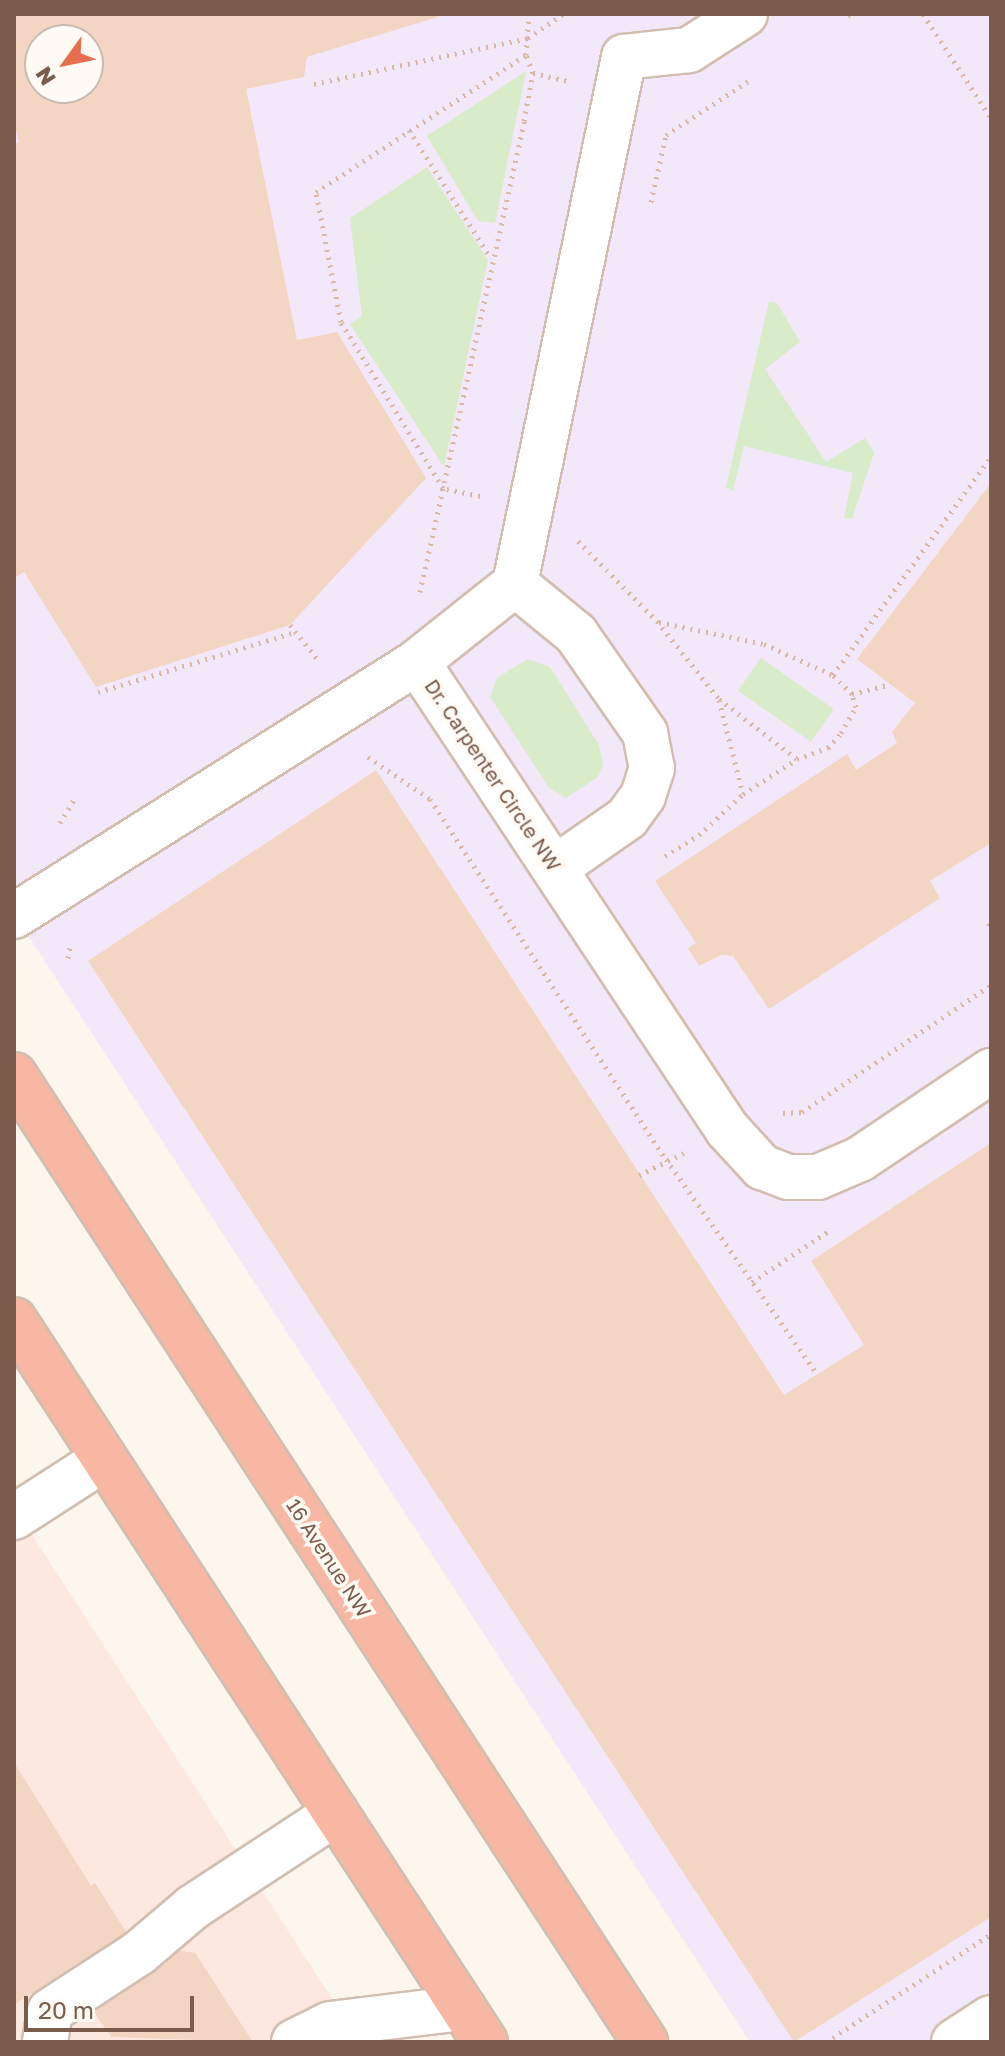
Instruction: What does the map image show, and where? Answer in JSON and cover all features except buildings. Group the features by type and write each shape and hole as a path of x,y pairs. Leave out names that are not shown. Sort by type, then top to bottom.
{"highway":[{"name":"16 Avenue NW","path":"14,1075 645,2042"},
{"path":"14,1320 474,2025"}],"street":[{"path":"555,868 627,818 643,796 652,768 645,733 576,634 515,584 624,57 689,50 745,14"},
{"name":"Dr. Carpenter Circle NW","path":"515,584 417,662 727,1129 762,1167 788,1177 818,1177 860,1159 991,1071"},
{"path":"14,916 417,662"},
{"path":"14,1517 104,1459"},
{"path":"45,2042 50,2011 336,1813"},
{"path":"954,2042 991,2018"},
{"path":"294,2042 330,2024 474,2025"}],"path":[{"path":"408,601 420,592 533,73 526,55 529,14"},
{"path":"314,84 528,38 563,14"},
{"path":"923,14 991,118"},
{"path":"495,500 443,488 341,322 316,192 526,55"},
{"path":"649,212 666,135 750,80"},
{"path":"409,130 491,259"},
{"path":"833,675 991,457"},
{"path":"572,532 657,621 719,699 797,759"},
{"path":"657,621 764,644 833,675 852,694 856,707 828,748 797,759 743,794 699,835 661,859"},
{"path":"290,625 319,661"},
{"path":"98,692 295,632"},
{"path":"306,670 332,653"},
{"path":"852,694 891,684"},
{"path":"719,699 743,794"},
{"path":"372,756 430,799 666,1159 818,1375"},
{"path":"775,1107 782,1113 802,1112 991,985"},
{"path":"639,1175 666,1159 692,1150"},
{"path":"826,2042 991,1934"}],"shaded area":[{"path":"14,14 991,14 991,2042 750,2042 14,914"},
{"path":"14,1507 360,2042 14,2042"}],"green space":[{"path":"526,71 495,223 478,221 427,136"},
{"path":"427,167 488,260 444,467 350,324 362,316 350,218"},
{"path":"769,301 777,303 800,342 765,369 826,462 865,438 874,453 852,519 844,518 853,473 744,446 733,491 726,487"},
{"path":"761,658 834,709 811,742 738,691"},
{"path":"528,659 550,667 599,745 603,764 598,777 566,798 549,788 490,697 497,678"}]}
